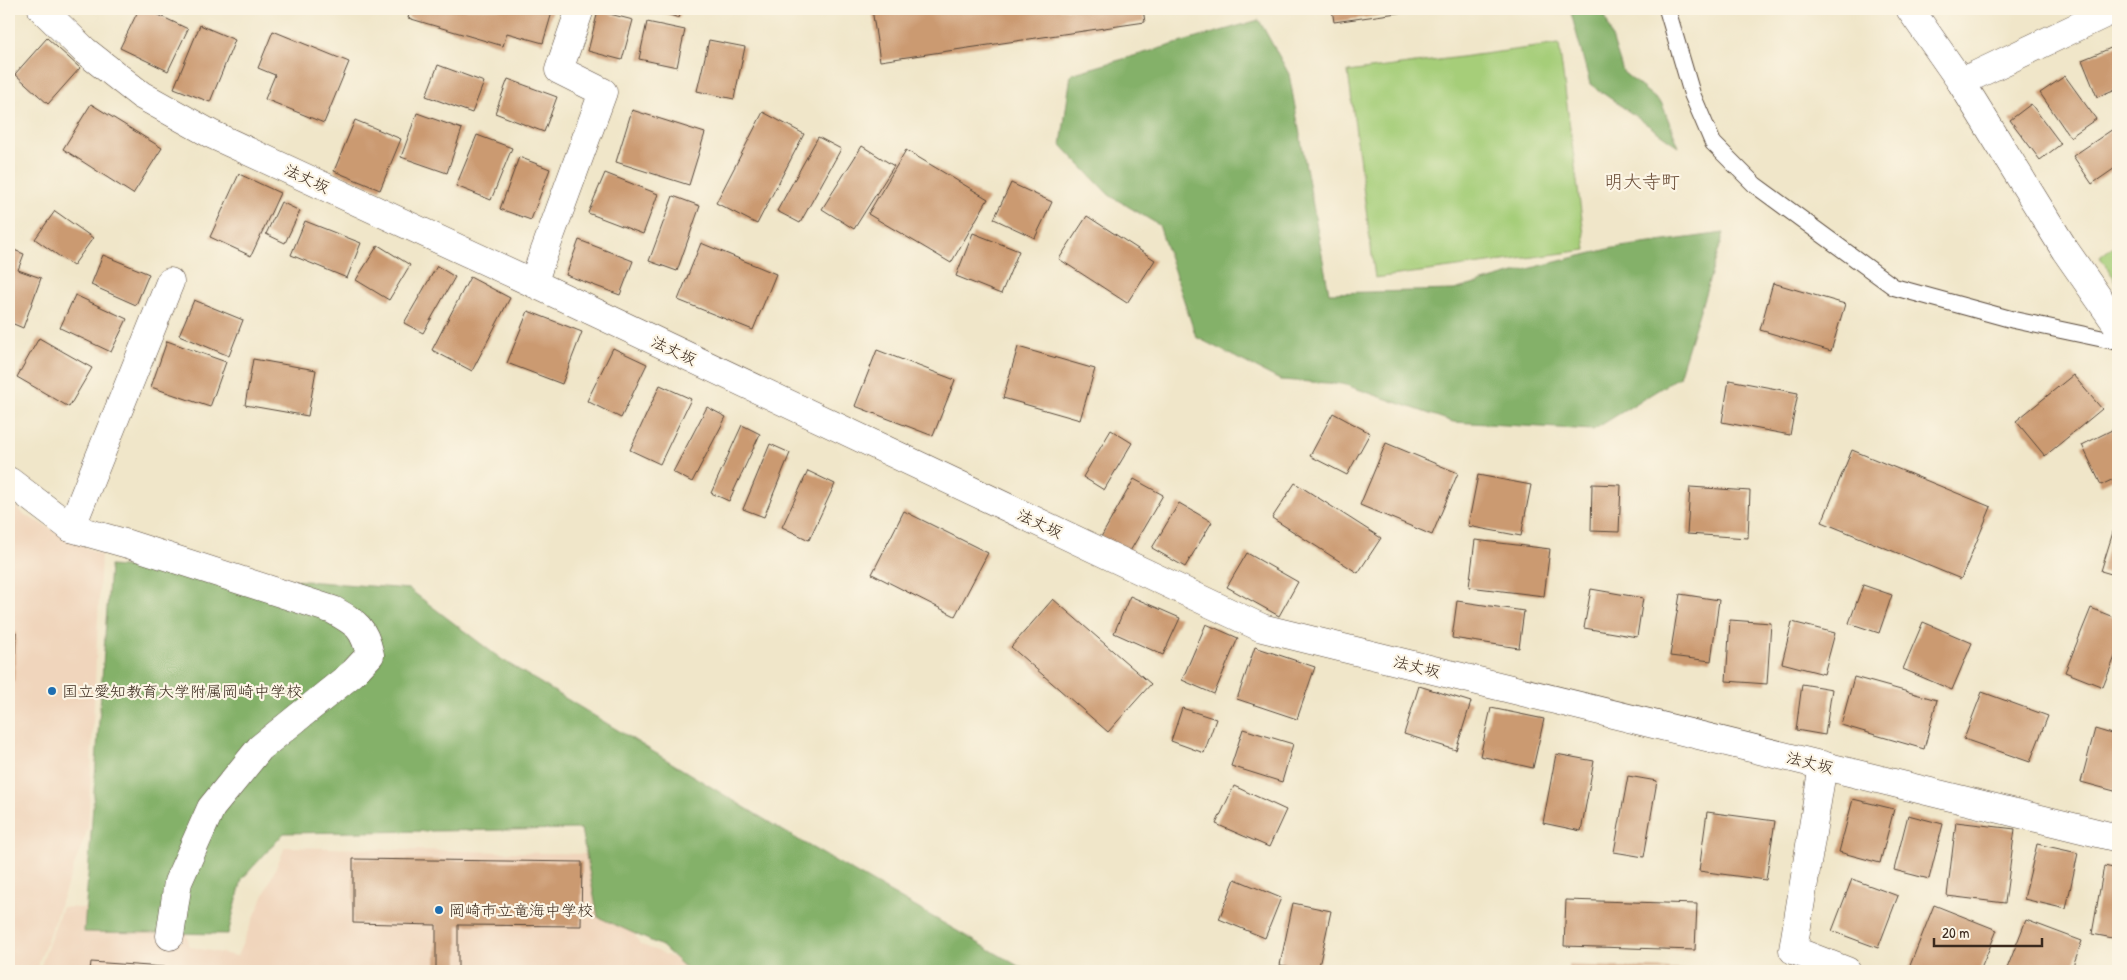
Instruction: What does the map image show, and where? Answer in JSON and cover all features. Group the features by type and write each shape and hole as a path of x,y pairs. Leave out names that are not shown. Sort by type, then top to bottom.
{"street":[{"name":"法丈坂","path":"42,9 85,52 150,100 211,134 533,283 1262,628 2118,838"},
{"path":"533,283 602,92 559,70 580,9"},
{"path":"1910,9 1961,82 2065,250 2118,326"},
{"path":"1961,82 2115,9"},
{"path":"71,528 170,282"},
{"path":"9,481 71,528 128,544 333,610 356,623 367,638 370,655 352,673 260,748 211,808 178,882 170,936"},
{"path":"1823,765 1793,950 1847,971"}],"lane":[{"path":"1667,9 1692,94 1712,143 1763,190 1894,287 2014,320 2118,342"}],"shaded area":[{"name":"国立愛知教育大学附属岡崎中学校","path":"9,501 23,514 101,555 88,828 39,962 38,971 9,971"},
{"name":"岡崎市立竜海中学校","path":"285,847 589,854 640,944 705,971 39,971 62,907 157,912 184,925 190,947 237,956"}],"green space":[{"path":"1570,9 1603,9 1623,72 1662,104 1679,147 1590,84"},
{"path":"1259,20 1289,74 1329,293 1454,290 1613,248 1724,233 1679,377 1593,430 1453,422 1343,384 1280,380 1196,337 1159,225 1109,195 1061,145 1071,74"},
{"path":"1559,44 1586,250 1375,278 1348,72"},
{"path":"2118,242 2118,284 2100,257"},
{"path":"110,566 409,589 501,659 795,838 1027,971 689,971 662,946 598,917 581,829 284,833 242,879 228,934 84,932"}],"building":[{"path":"139,9 146,9 188,29 168,71 120,48"},
{"path":"411,9 553,9 543,43 507,33 503,46 408,18"},
{"path":"651,9 682,9 679,18"},
{"path":"872,9 1143,9 1145,22 880,61"},
{"path":"1332,9 1404,9 1404,12 1334,22"},
{"path":"598,11 633,20 622,60 588,51"},
{"path":"647,22 685,30 677,67 639,59"},
{"path":"200,25 235,40 210,102 174,88"},
{"path":"273,31 349,62 324,123 265,99 275,75 258,68"},
{"path":"47,38 80,68 48,104 15,74"},
{"path":"709,40 745,47 734,99 697,91"},
{"path":"2118,45 2118,88 2097,97 2082,60"},
{"path":"438,65 484,82 472,113 426,96"},
{"path":"2065,76 2096,119 2070,137 2040,93"},
{"path":"508,79 557,97 544,132 495,113"},
{"path":"91,104 162,148 133,194 63,149"},
{"path":"2031,104 2061,144 2040,160 2010,120"},
{"path":"632,110 705,133 689,185 616,162"},
{"path":"763,112 804,134 757,224 716,203"},
{"path":"417,113 462,129 447,173 401,157"},
{"path":"355,120 401,139 380,190 334,171"},
{"path":"2116,127 2118,131 2118,166 2092,184 2073,156"},
{"path":"477,135 512,148 491,200 456,186"},
{"path":"818,137 841,149 800,223 777,211"},
{"path":"862,146 894,166 854,229 822,209"},
{"path":"906,150 988,199 951,263 868,214"},
{"path":"519,157 550,169 531,220 500,209"},
{"path":"605,173 658,194 643,234 588,213"},
{"path":"239,174 280,193 251,256 210,237"},
{"path":"1011,183 1052,202 1035,238 994,219"},
{"path":"673,196 700,206 677,271 649,261"},
{"path":"281,202 300,211 285,243 266,234"},
{"path":"55,211 93,238 73,266 35,239"},
{"path":"1087,216 1155,260 1127,303 1059,259"},
{"path":"305,221 361,243 347,278 291,255"},
{"path":"973,233 1019,251 1001,294 956,276"},
{"path":"579,240 633,261 620,295 566,275"},
{"path":"701,243 776,274 753,330 678,300"},
{"path":"378,245 410,265 389,300 356,280"},
{"path":"9,248 24,254 18,270 41,278 23,328 9,322"},
{"path":"103,255 149,274 136,305 91,285"},
{"path":"437,266 455,277 423,333 404,323"},
{"path":"470,277 510,298 472,371 432,350"},
{"path":"1773,283 1845,304 1831,351 1760,330"},
{"path":"75,295 127,319 111,352 60,328"},
{"path":"194,300 243,320 229,356 179,335"},
{"path":"528,311 582,332 562,384 507,363"},
{"path":"39,338 92,368 69,407 17,377"},
{"path":"167,341 226,362 210,407 151,387"},
{"path":"1018,347 1095,369 1080,420 1003,398"},
{"path":"613,348 647,364 621,418 587,401"},
{"path":"877,350 955,380 933,436 855,406"},
{"path":"253,359 316,370 308,416 245,405"},
{"path":"2073,375 2102,409 2045,456 2016,421"},
{"path":"1729,380 1798,393 1790,435 1722,422"},
{"path":"660,385 691,399 660,464 630,450"},
{"path":"707,407 726,417 692,482 673,472"},
{"path":"1333,413 1370,433 1347,475 1310,456"},
{"path":"742,425 760,434 729,501 711,493"},
{"path":"2118,427 2118,477 2101,485 2082,445"},
{"path":"1111,430 1132,443 1104,490 1083,477"},
{"path":"1386,443 1458,473 1432,535 1360,505"},
{"path":"770,444 790,453 764,517 743,509"},
{"path":"1852,450 1991,507 1961,579 1822,522"},
{"path":"808,471 835,484 809,540 782,527"},
{"path":"1478,475 1531,485 1521,536 1468,526"},
{"path":"1134,479 1163,495 1129,553 1101,537"},
{"path":"1295,483 1381,538 1358,573 1272,518"},
{"path":"1592,484 1621,485 1619,532 1591,531"},
{"path":"1690,487 1750,491 1748,538 1687,534"},
{"path":"1179,503 1212,522 1185,567 1152,548"},
{"path":"904,511 988,553 955,616 872,574"},
{"path":"2118,516 2118,576 2101,571"},
{"path":"1475,540 1550,549 1544,596 1469,587"},
{"path":"1247,553 1298,582 1279,616 1227,587"},
{"path":"1863,585 1892,595 1879,633 1849,623"},
{"path":"1591,589 1643,598 1637,637 1584,628"},
{"path":"1680,594 1719,600 1711,661 1670,656"},
{"path":"1130,596 1180,618 1163,655 1114,633"},
{"path":"1053,599 1151,684 1108,732 1011,647"},
{"path":"1457,601 1524,611 1519,648 1452,638"},
{"path":"2091,608 2118,619 2118,649 2103,687 2065,672"},
{"path":"1730,620 1771,623 1767,684 1726,681"},
{"path":"1792,622 1835,633 1824,674 1782,663"},
{"path":"1923,622 1972,643 1952,690 1903,669"},
{"path":"1206,624 1238,638 1214,694 1182,680"},
{"path":"9,632 16,632 14,681 9,681"},
{"path":"1255,647 1315,667 1297,719 1237,699"},
{"path":"1854,677 1937,700 1924,749 1841,725"},
{"path":"1802,684 1832,689 1825,735 1796,730"},
{"path":"1419,686 1471,702 1456,750 1404,734"},
{"path":"1982,692 2048,716 2030,762 1964,739"},
{"path":"1182,708 1216,719 1204,753 1171,741"},
{"path":"1491,708 1544,719 1533,768 1480,756"},
{"path":"1243,729 1293,744 1282,782 1231,766"},
{"path":"2095,729 2118,736 2118,792 2081,782"},
{"path":"1556,754 1594,761 1581,831 1543,823"},
{"path":"1628,776 1657,781 1644,857 1614,852"},
{"path":"1234,786 1286,810 1269,847 1216,824"},
{"path":"1853,799 1894,809 1880,863 1839,852"},
{"path":"1707,812 1775,821 1766,880 1699,871"},
{"path":"1908,815 1943,824 1929,879 1894,870"},
{"path":"1956,822 2015,829 2005,903 1947,896"},
{"path":"2037,844 2078,853 2066,909 2024,899"},
{"path":"353,859 582,862 581,926 458,925 458,971 436,971 436,925 353,923"},
{"path":"2104,866 2118,869 2118,939 2092,934"},
{"path":"1235,879 1281,898 1265,938 1219,919"},
{"path":"1852,879 1898,896 1878,948 1832,931"},
{"path":"1566,900 1697,904 1695,950 1564,946"},
{"path":"1293,903 1331,911 1318,971 1280,965"},
{"path":"1934,905 1997,930 1980,971 1919,971 1909,968"},
{"path":"2026,920 2082,941 2071,971 2006,971"},
{"path":"91,962 207,970 207,971 90,971"},
{"path":"1568,965 1696,970 1696,971 1568,971"}],"place":[{"name":"国立愛知教育大学附属岡崎中学校","path":"52,691"},
{"name":"岡崎市立竜海中学校","path":"439,910"}],"district":[{"name":"明大寺町","path":"1642,181"}]}
